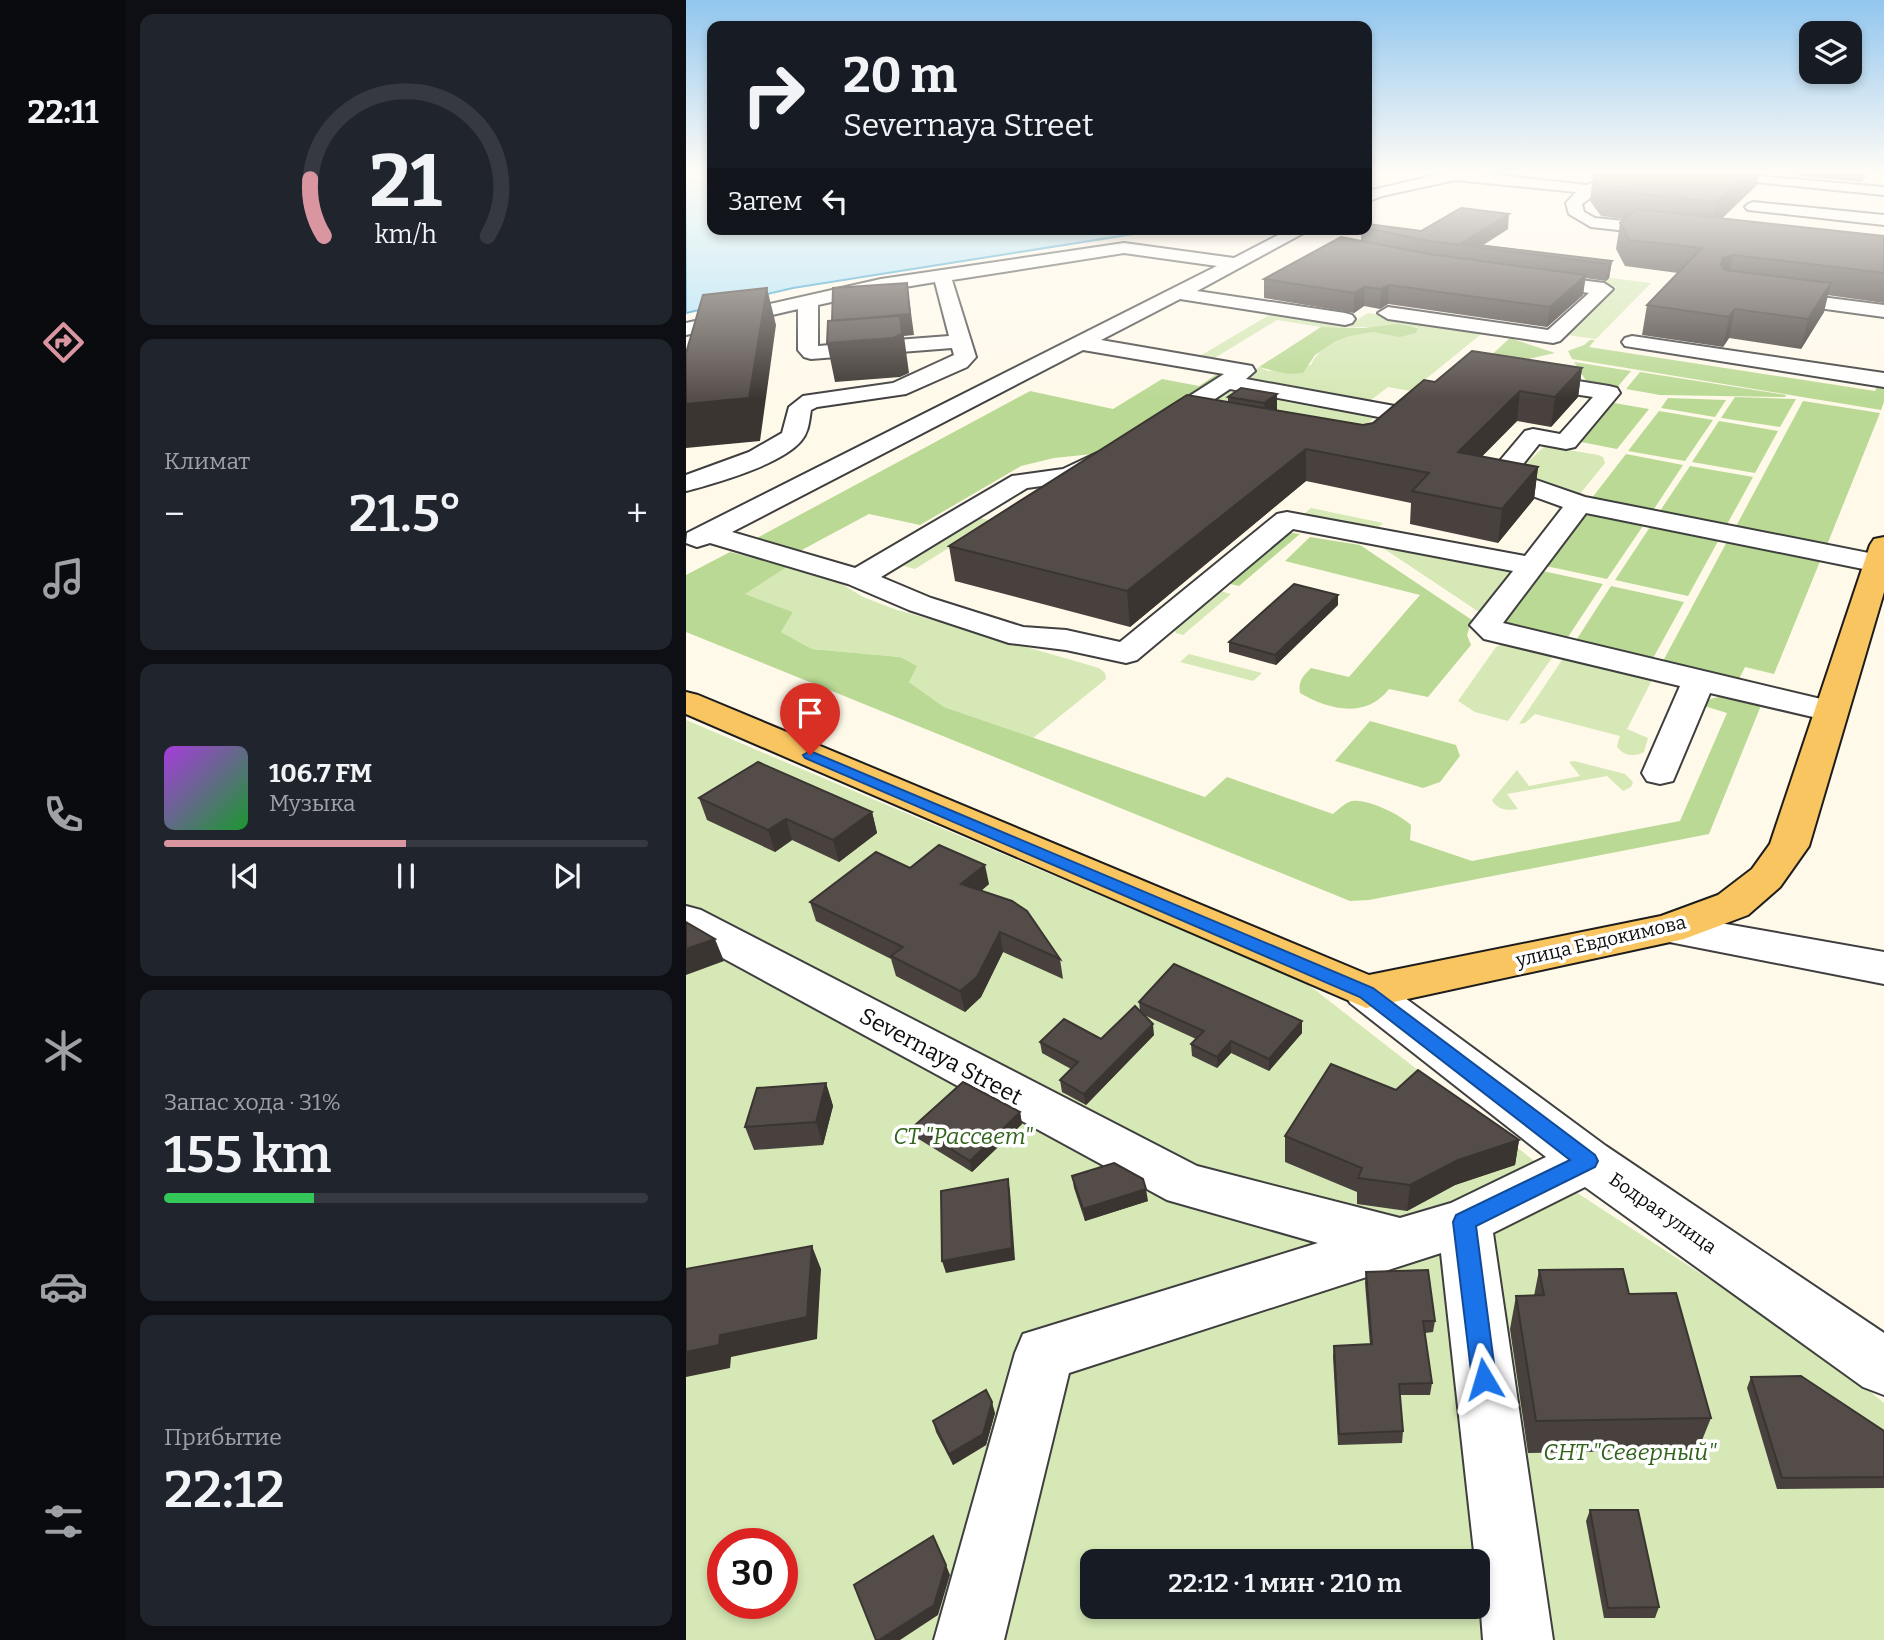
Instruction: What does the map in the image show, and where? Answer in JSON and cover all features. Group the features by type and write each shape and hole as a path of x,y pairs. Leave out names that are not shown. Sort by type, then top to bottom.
{"main road":[{"name":"улица Евдокимова","path":"1366,992 1669,929 1733,905 1766,878 1789,846 1881,554"},
{"name":"Бодрая улица","path":"686,702 1366,992"}],"street":[{"path":"686,329 808,301 942,276 1127,248"},
{"path":"1133,248 1234,263"},
{"path":"698,539 1234,263 1276,248"},
{"path":"942,276 963,349"},
{"path":"1388,313 1553,337 1604,289 1508,276"},
{"path":"1175,293 1345,319"},
{"path":"1753,294 1884,312"},
{"path":"808,301 808,350 811,352 963,349 990,355"},
{"path":"1474,350 1497,329"},
{"path":"1632,342 1884,380"},
{"path":"686,484 723,472 784,443 795,432 800,407 811,401 898,389 963,349"},
{"path":"858,578 1021,481 1069,476 1138,440 1244,370 1068,349 1014,353"},
{"path":"1498,375 1609,393 1566,442 1533,436 1500,476 1579,504 1881,554"},
{"path":"1226,382 1409,406 1381,430"},
{"path":"1179,413 1205,418"},
{"path":"1579,504 1486,625 1495,632 1830,711"},
{"path":"698,539 858,578 920,604 1020,636 1066,640 1126,653 1287,520 1532,566"},
{"path":"1660,773 1699,680"},
{"name":"Severnaya Street","path":"686,920 1185,1185 1401,1242"},
{"path":"1669,929 1884,968"},
{"name":"Бодрая улица","path":"1366,992 1588,1161 1884,1367"},
{"path":"969,1640 1044,1353 1464,1222 1588,1161"},
{"path":"1464,1222 1518,1640"}],"green space":[{"path":"1572,273 1651,283 1596,339 1567,335 1617,287 1564,280"},
{"path":"1274,312 1351,324 1368,313 1485,331 1411,391 1388,387 1371,400 1244,377 1259,367 1268,371 1311,365 1328,345 1345,336 1363,332 1404,335 1416,333 1418,327 1321,327 1277,320 1213,359 1200,356"},
{"path":"1398,324 1418,328 1416,333 1400,337 1373,332 1349,336 1315,355 1303,373 1288,374 1259,367 1321,327 1363,328"},
{"path":"1510,338 1555,353 1484,369 1477,368"},
{"path":"1595,340 1589,347 1875,391 1879,382 1884,383 1884,402 1881,410 1572,359 1568,351"},
{"path":"1574,362 1631,371 1614,391 1590,387"},
{"path":"1220,372 1232,374 1112,452 1054,458 1021,466 920,525 869,514 798,552 755,539 1030,391 1113,409 1162,379 1199,386"},
{"path":"1640,372 1786,395 1660,395 1626,389"},
{"path":"1223,390 1374,418 1345,442 1191,411"},
{"path":"1735,397 1796,399 1780,427 1721,418"},
{"path":"1668,398 1726,400 1715,417 1661,408"},
{"path":"1803,401 1880,413 1825,550 1733,532"},
{"path":"1614,403 1649,409 1617,449 1581,442"},
{"path":"1659,411 1713,420 1685,461 1628,451"},
{"path":"1719,421 1778,431 1755,473 1692,462"},
{"path":"1545,446 1598,455 1603,457 1605,463 1579,495 1570,495 1518,475 1519,470"},
{"path":"1626,454 1683,465 1650,515 1588,503"},
{"path":"1690,466 1753,477 1724,530 1656,517"},
{"path":"1585,507 1647,520 1607,579 1541,565"},
{"path":"1311,508 1383,523 1374,531 1302,516"},
{"path":"974,516 992,521 915,569 897,564"},
{"path":"1654,521 1722,534 1688,596 1615,580"},
{"path":"1279,534 1300,534 1239,586 1222,582"},
{"path":"1730,536 1823,554 1774,674 1745,667 1738,681 1662,663"},
{"path":"1310,537 1360,545 1472,620 1467,635 1471,645 1428,697 1389,689 1369,705 1347,709 1323,704 1300,693 1302,679 1311,668 1349,677 1420,595 1285,561"},
{"path":"1383,543 1516,569 1485,616 1380,546"},
{"path":"730,552 787,567 745,594 793,612 781,632 812,649 900,657 917,666 909,682 944,707 1205,797 1227,777 1333,814 1350,802 1366,802 1392,812 1411,825 1410,840 1472,861 1680,821 1727,713 1701,705 1707,700 1722,697 1762,703 1709,834 1369,900 1350,901 686,632 686,575"},
{"path":"787,567 837,581 863,597 894,609 1099,668 1105,673 1106,679 1033,738 944,707 909,682 900,657 812,649 781,632 793,612 744,594"},
{"path":"1538,570 1603,584 1566,640 1496,624"},
{"path":"1611,586 1684,602 1652,660 1575,642"},
{"path":"1213,589 1231,594 1183,635 1176,633 1172,624"},
{"path":"1508,642 1556,652 1508,721 1475,712 1458,701 1496,647"},
{"path":"1189,654 1262,673 1253,681 1180,662"},
{"path":"1566,654 1675,685 1652,680 1627,729 1648,738 1644,752 1625,754 1617,746 1620,736 1535,714 1525,723 1519,724"},
{"name":"СТ \"Рассвет\"","path":"686,720 1305,982 1565,1185 1827,1356 1884,1403 1884,1640 686,1640"},
{"path":"1370,721 1456,745 1460,756 1440,782 1423,788 1335,761"},
{"path":"1569,762 1625,774 1633,782 1631,787 1623,791 1607,776 1507,794 1518,809 1503,809 1492,800 1517,770 1529,786 1580,776"}],"water":[{"path":"686,248 1048,248 793,288 686,313"}],"building":[{"path":"1322,248 1395,248 1586,275 1550,307 1389,285 1381,289 1365,287 1354,293 1264,279"},
{"path":"1480,248 1612,261 1609,264"},
{"path":"1698,248 1884,248 1884,273 1733,255 1723,258 1721,264 1725,270 1831,283 1808,319 1735,309 1729,317 1647,305 1702,248"},
{"path":"907,283 910,314 832,321 833,288"},
{"path":"767,288 749,398 686,404 686,353 703,295"},
{"path":"900,316 902,334 893,338 827,343 828,321"},
{"path":"1472,351 1582,368 1555,397 1520,391 1458,452 1538,467 1502,509 1412,491 1429,473 1306,449 1127,591 949,546 1187,395 1363,425 1373,423 1424,380 1435,382"},
{"path":"1241,388 1277,394 1264,403 1228,397"},
{"path":"1294,584 1338,595 1275,655 1229,642"},
{"path":"758,762 872,812 833,840 786,819 768,830 699,798"},
{"path":"939,845 985,865 961,884 1012,901 1027,911 1060,959 1000,932 977,977 960,991 891,956 903,947 810,902 876,852 910,868"},
{"path":"686,922 715,939 686,949"},
{"path":"1174,964 1302,1021 1269,1059 1231,1041 1217,1057 1191,1044 1204,1031 1139,1002"},
{"path":"1135,1006 1153,1024 1084,1094 1060,1080 1078,1062 1040,1042 1064,1019 1101,1039"},
{"path":"1331,1064 1396,1090 1418,1070 1519,1140 1458,1160 1410,1185 1358,1178 1362,1168 1285,1136"},
{"path":"963,1082 1020,1112 970,1161 914,1126"},
{"path":"826,1083 816,1122 745,1127 757,1088"},
{"path":"1114,1163 1143,1179 1146,1189 1083,1209 1072,1176"},
{"path":"1008,1179 1012,1248 942,1261 941,1191"},
{"path":"812,1246 807,1317 720,1335 719,1345 686,1352 686,1269"},
{"path":"1623,1269 1629,1294 1676,1293 1711,1418 1536,1421 1516,1296 1544,1295 1539,1270"},
{"path":"1428,1270 1435,1321 1423,1321 1432,1383 1399,1384 1403,1431 1339,1434 1334,1346 1372,1344 1366,1272"},
{"path":"1801,1376 1884,1431 1884,1477 1782,1478 1751,1377"},
{"path":"986,1390 992,1402 983,1434 949,1454 933,1421"},
{"path":"1590,1510 1638,1510 1659,1607 1608,1608"},
{"path":"933,1536 946,1565 934,1605 876,1640 854,1585"}],"route":[{"path":"810,755 1366,992 1588,1161 1464,1222 1484,1379"}],"park label":[{"name":"СНТ \"Северный\"","path":"1630,1452"}]}
